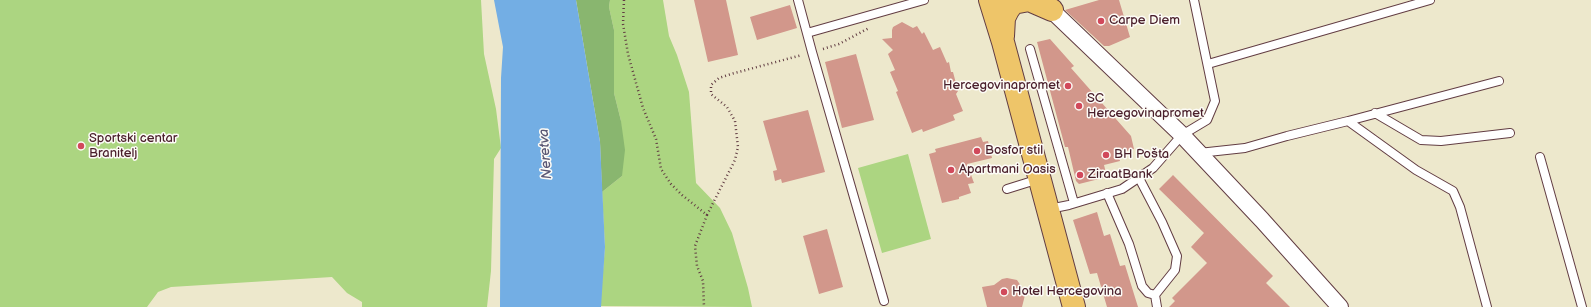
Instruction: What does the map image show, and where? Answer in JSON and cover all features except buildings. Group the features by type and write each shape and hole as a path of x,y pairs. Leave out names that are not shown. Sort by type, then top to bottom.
{"main road":[{"path":"990,0 1003,42 1074,307"},
{"path":"1003,42 1004,18 1013,3 1029,0 1045,3"}],"street":[{"path":"1045,3 1182,136 1262,220 1340,307"}],"lane":[{"path":"798,0 884,301"},
{"path":"807,33 924,0"},
{"path":"1048,209 1122,189 1153,168 1182,136 1207,120 1215,101 1194,0"},
{"path":"1208,64 1430,0"},
{"path":"1030,49 1074,203"},
{"path":"1198,153 1245,148 1499,81"},
{"path":"1375,113 1421,140 1441,141 1510,133"},
{"path":"1348,121 1416,170 1453,191 1460,207 1486,307"},
{"path":"1540,157 1582,307"},
{"path":"1139,178 1177,256 1175,270 1155,295 1157,307"},
{"path":"1007,189 1040,179"},
{"path":"1107,193 1129,244 1142,286 1148,293 1155,295"}],"path":[{"path":"624,0 622,24 628,54 643,108 656,140 661,169 671,184 707,215"},
{"path":"704,307 704,281 697,266 695,246 707,215 734,160 738,148 735,121 727,107 711,94 711,85 719,78 731,74 839,44 874,25"}],"green space":[{"path":"0,0 481,0 484,54 496,109 501,148 494,159 491,271 487,307 362,307 362,302 347,293 332,277 171,287 158,292 147,307 0,307"},
{"path":"576,0 610,0 609,7 614,30 614,93 621,121 625,150 622,176 602,192 600,142"},
{"path":"610,0 663,0 669,36 689,92 696,183 720,208 732,233 752,307 600,306 605,247 602,192 622,176 621,121 614,93 614,30 609,7"},
{"path":"908,154 931,239 882,253 858,168"}],"water":[{"name":"Neretva","path":"494,0 576,0 600,142 605,247 601,307 500,307 501,78 503,47"}],"place":[{"name":"Carpe Diem","path":"1101,21"},
{"name":"Hercegovinapromet","path":"1068,86"},
{"name":"SC Hercegovinapromet","path":"1079,106"},
{"name":"Sportski centar Branitelj","path":"81,146"},
{"name":"Bosfor stil","path":"977,151"},
{"name":"BH Pošta","path":"1106,155"},
{"name":"Apartmani Oasis","path":"951,170"},
{"name":"ZiraatBank","path":"1080,175"},
{"name":"Hotel Hercegovina","path":"1004,292"}]}
